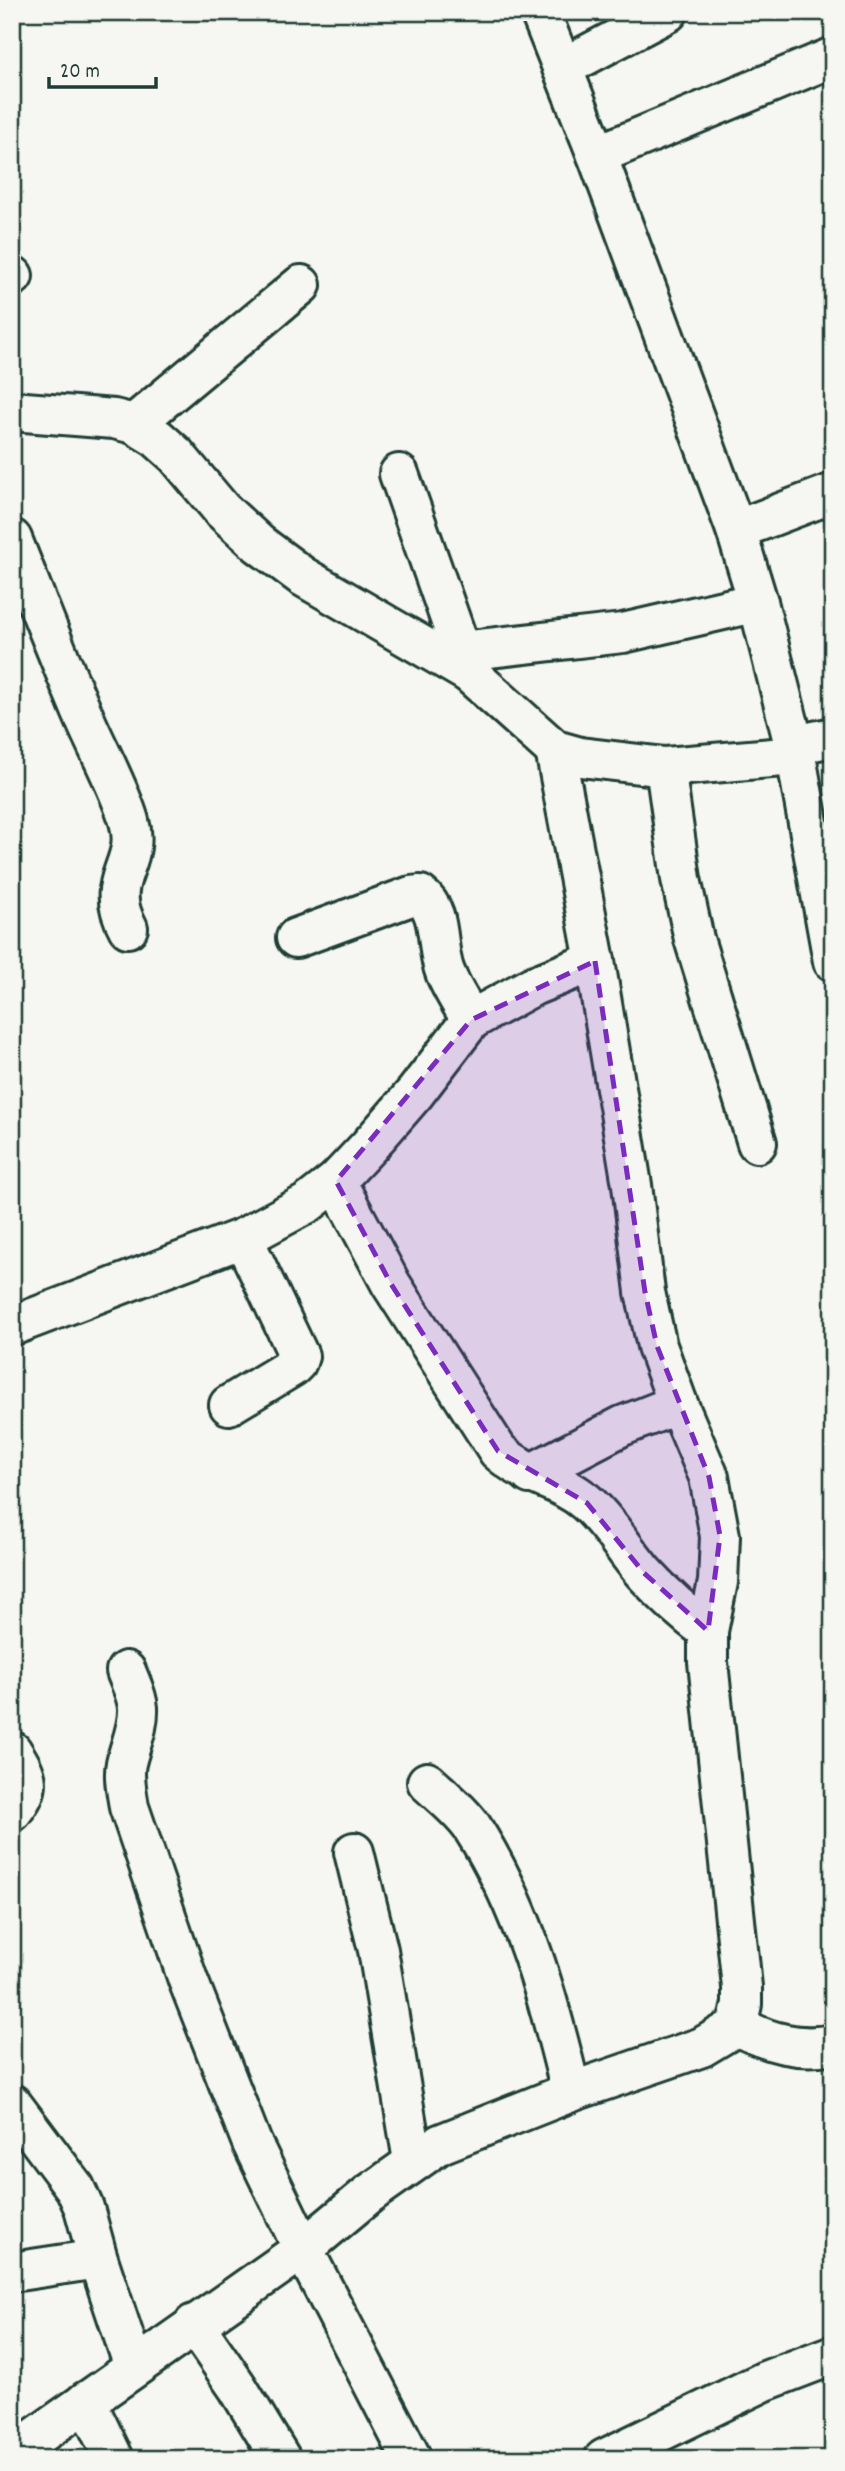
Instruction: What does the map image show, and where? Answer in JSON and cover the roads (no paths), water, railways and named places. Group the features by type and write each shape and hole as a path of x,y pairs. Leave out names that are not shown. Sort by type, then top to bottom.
{"street":[{"path":"540,12 597,155 736,530 758,602 795,750 833,961"},
{"path":"562,68 668,12"},
{"path":"597,155 833,57"},
{"path":"134,424 301,285"},
{"path":"12,411 114,419 134,424 157,438 176,455 222,510 259,544 302,576 465,662 555,750 580,757 665,767 795,750 833,737"},
{"path":"399,474 465,662"},
{"path":"736,530 833,493"},
{"path":"12,539 129,821 131,849 118,886 120,913 128,928"},
{"path":"465,662 622,633 758,602"},
{"path":"12,2454 303,2249 369,2194 440,2144 571,2092 702,2047 737,2026 742,2004 742,1987 708,1662 708,1631 719,1582 720,1536 709,1477 657,1346 645,1293 632,1185 595,961 555,750"},
{"path":"665,767 681,879 694,939 757,1143"},
{"path":"296,938 420,895 432,910 445,972 471,1020"},
{"path":"12,1326 243,1238 308,1203 336,1181 415,1093 471,1020 533,986 595,961"},
{"path":"336,1181 391,1284 498,1451 530,1474 571,1491 587,1503 644,1573 681,1611 708,1631"},
{"path":"229,1405 292,1367 299,1356 243,1238"},
{"path":"530,1474 599,1437 678,1404"},
{"path":"126,1671 136,1695 138,1712 134,1738 125,1765 129,1807 188,1980 237,2107 303,2249 412,2459"},
{"path":"12,1751 27,1776 27,1787 22,1800 12,1812"},
{"path":"427,1782 471,1826 515,1908 539,1968 571,2092"},
{"path":"354,1852 379,1950 413,2161"},
{"path":"737,2026 765,2040 795,2046 833,2044"},
{"path":"12,2104 75,2188 84,2208 134,2367"},
{"path":"12,2272 98,2259"},
{"path":"194,2324 238,2388 281,2459"},
{"path":"604,2459 765,2381 833,2355"},
{"path":"86,2401 114,2459"}]}
